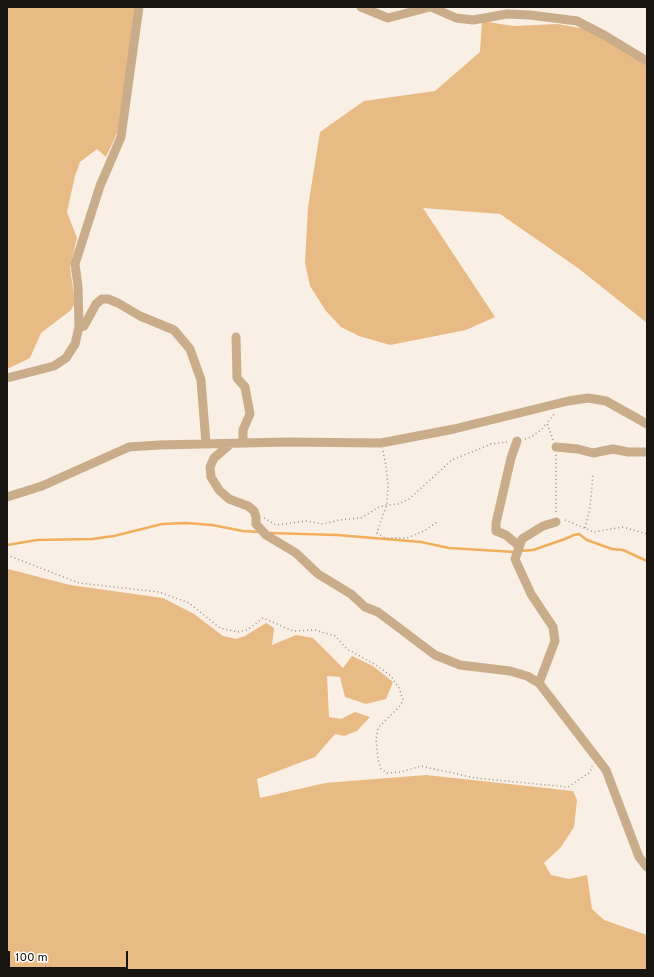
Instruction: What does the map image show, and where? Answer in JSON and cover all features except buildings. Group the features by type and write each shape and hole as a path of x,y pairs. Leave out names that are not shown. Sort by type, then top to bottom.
{"street":[{"path":"7,378 54,366 66,358 75,344 80,327 78,286 75,264 100,186 121,137 139,7"},
{"path":"361,7 388,18 431,7 456,18 473,20 507,14 530,15 577,21 604,35 647,61"},
{"path":"80,327 84,326 96,304 102,299 108,299 140,316 174,330 190,349 201,380 206,444"},
{"path":"236,337 237,378 245,387 250,414 243,430 243,443"},
{"path":"7,497 42,486 129,447 243,443 381,443 454,430 568,401 588,398 606,401 647,424"},
{"path":"517,441 511,458 496,522 496,531 506,535 520,546"},
{"path":"228,444 228,446 214,458 210,467 211,477 220,490 229,499 248,506 254,511 256,524 266,535 296,553 318,574 350,594 365,607 378,612 435,654 460,665 510,670 527,676 539,683 606,770 639,857 647,867"},
{"path":"556,448 578,449 593,453 613,449 628,452 647,452"},
{"path":"539,683 555,641 553,627 531,594 515,559 522,539 543,526 556,522"}],"path":[{"path":"256,517 262,517 276,524 306,521 323,524 339,520 361,518 379,507 398,504 409,499 452,460 491,444 517,441 531,437 541,430 557,411"},
{"path":"547,423 556,448 556,522 565,520 594,532 624,527 647,534"},
{"path":"381,443 388,485 387,505 378,533 385,538 407,538 424,531 437,522"},
{"path":"585,528 590,508 593,474"},
{"path":"7,555 79,583 159,592 188,604 220,628 238,632 247,630 263,618 293,631 316,630 335,636 347,649 376,665 391,676 399,688 403,700 400,706 378,728 377,733 378,759 381,769 387,773 400,772 421,766 475,778 568,787 589,773 592,768 588,755 591,751"},
{"path":"38,970 46,966 59,970"},
{"path":"7,968 11,970"}],"shaded area":[{"path":"7,7 136,7 136,10 117,133 106,157 97,149 80,162 75,176 67,212 77,238 70,267 75,303 71,310 41,333 30,358 7,369"},
{"path":"482,21 513,26 558,24 591,30 647,63 647,323 578,268 500,214 423,208 495,317 466,330 390,345 359,336 341,327 326,311 310,286 305,263 308,207 320,132 364,101 435,91 480,52"},
{"path":"8,569 70,585 163,598 194,614 223,636 236,639 245,636 266,623 274,628 272,645 296,635 313,638 343,668 352,656 373,666 393,682 386,699 366,704 345,697 340,677 327,676 329,717 341,719 355,712 370,717 357,731 344,736 335,734 315,757 257,779 260,798 325,783 426,775 573,791 577,800 574,827 561,847 544,863 551,875 569,879 587,875 592,909 604,920 647,935 647,970 7,970"}],"waterway":[{"path":"7,545 37,540 92,539 114,536 162,524 186,523 212,525 243,531 260,532"},
{"path":"269,533 337,535 421,542 449,548 515,552"},
{"path":"519,551 533,550 579,534 587,540 612,549 623,550 647,561"}]}
